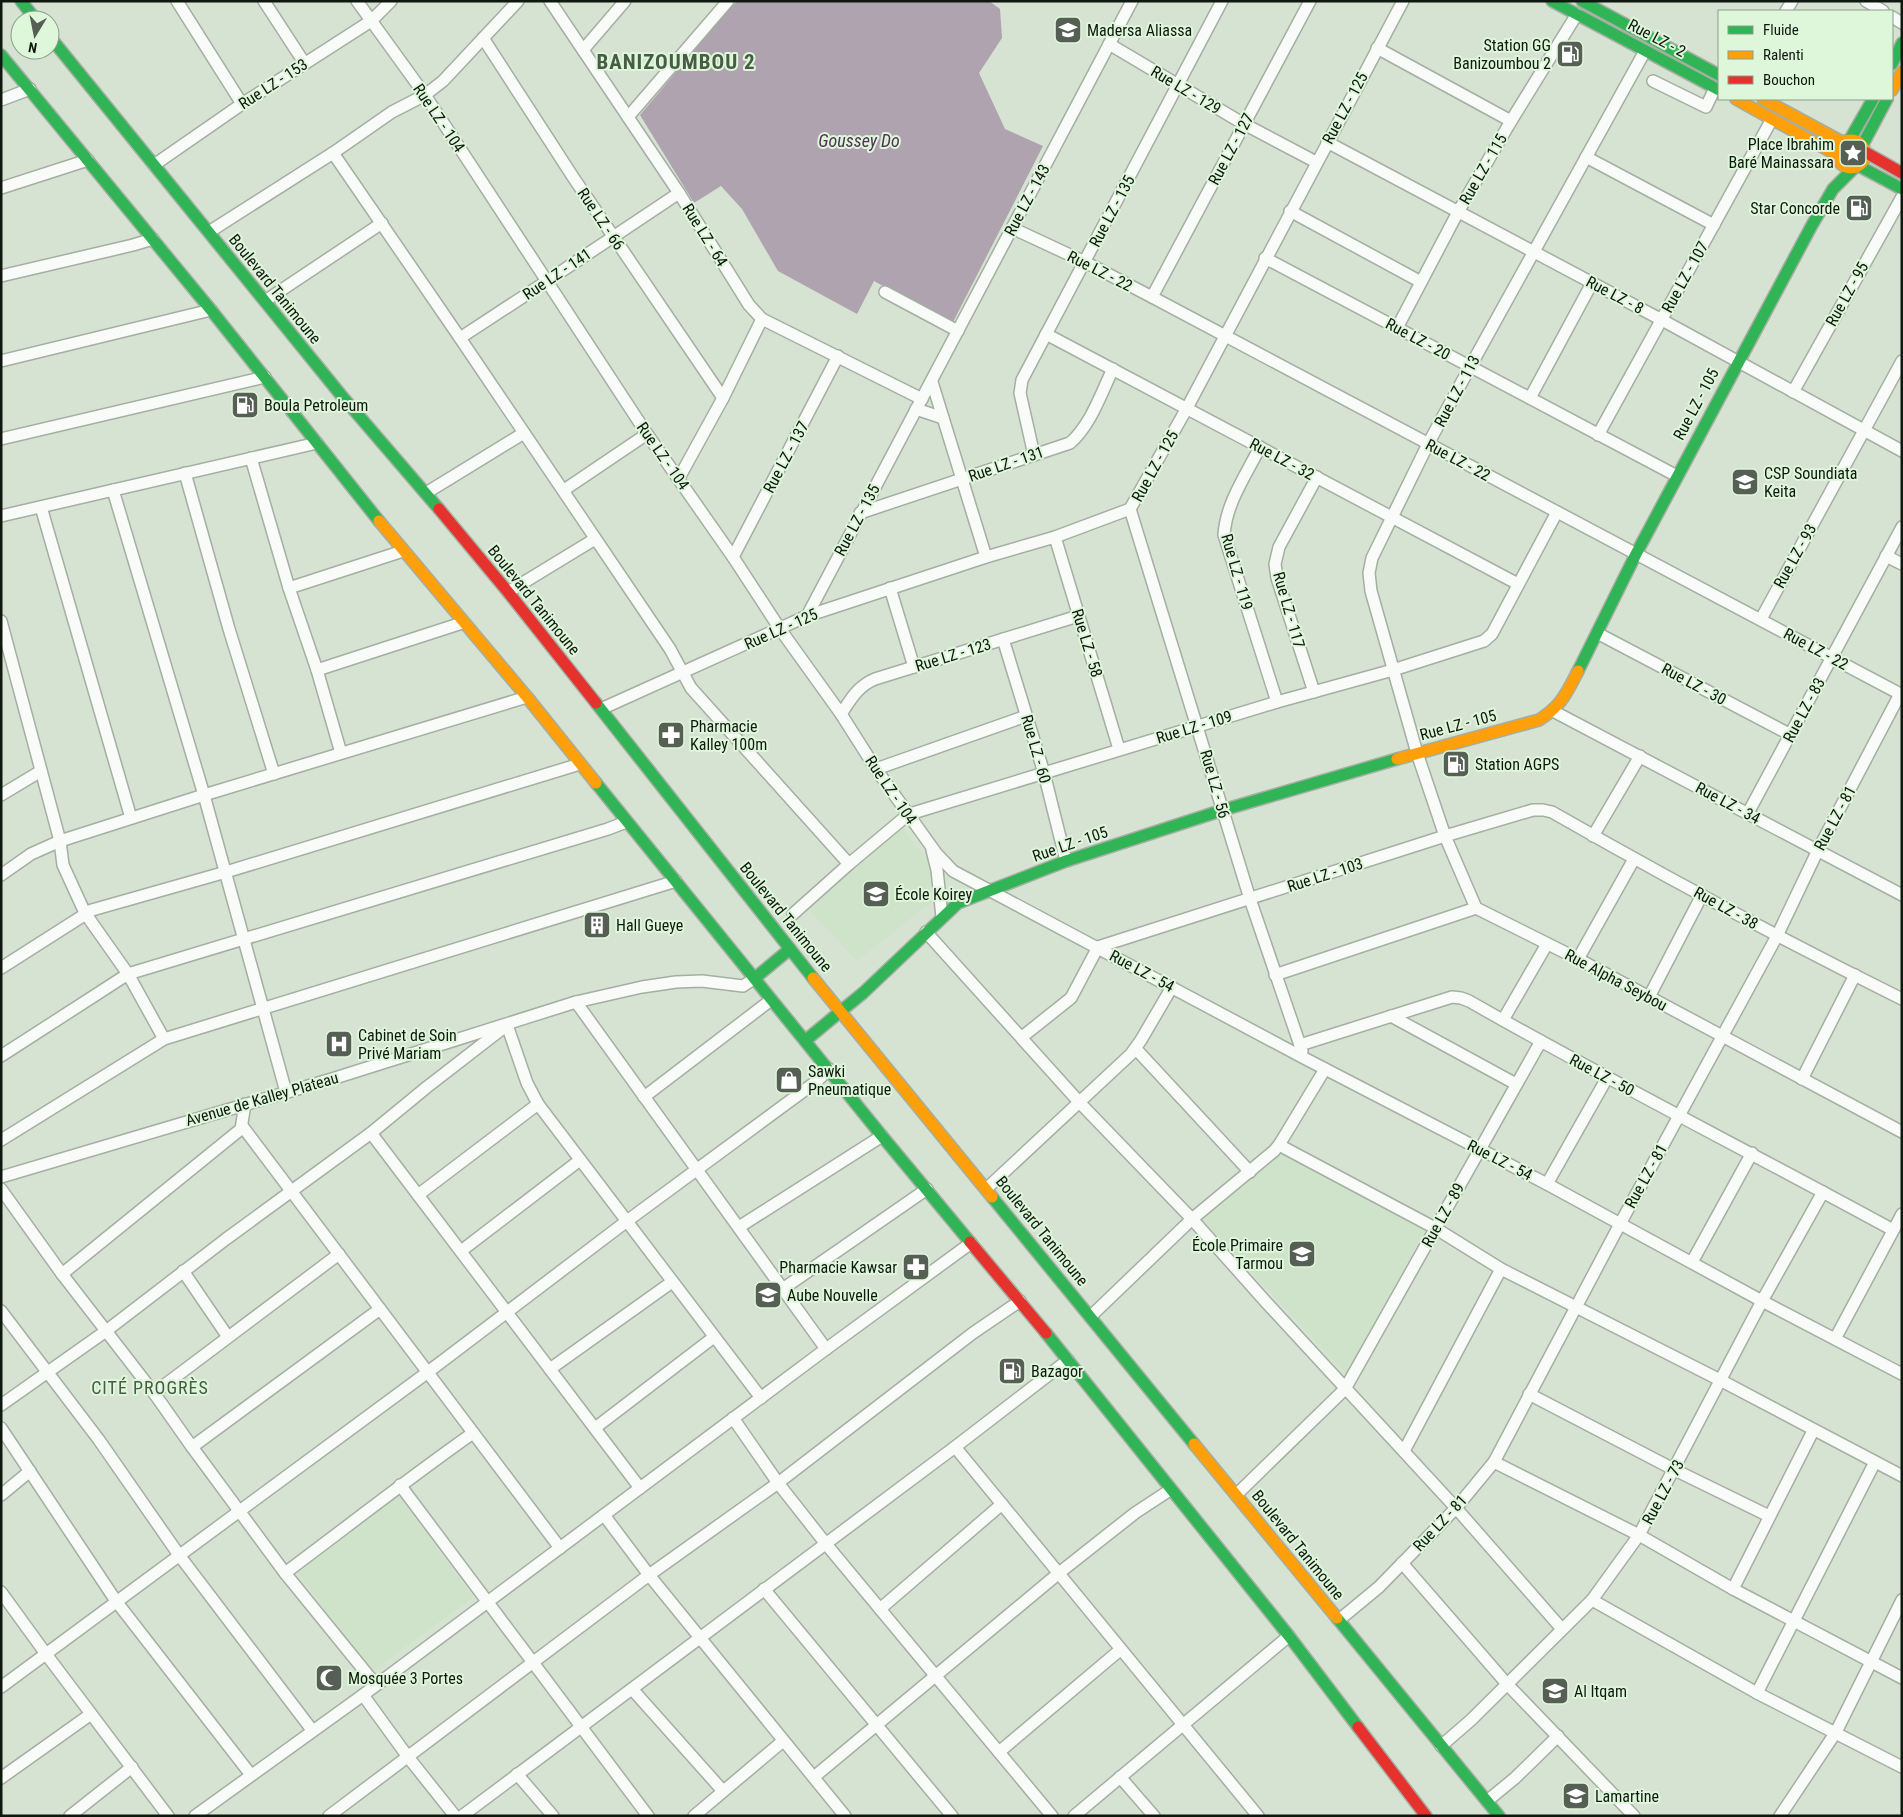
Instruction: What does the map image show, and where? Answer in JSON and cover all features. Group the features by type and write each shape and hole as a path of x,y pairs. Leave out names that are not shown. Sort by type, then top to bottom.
{"main road":[{"name":"Rue LZ - 2","path":"1552,1 1717,89"},
{"name":"Rue LZ - 2","path":"1582,1 1718,74"},
{"path":"1893,62 1902,43"},
{"name":"Boulevard Tanimoune","path":"60,49 341,395 508,592 841,1011 1499,1816"},
{"path":"1,55 154,239 403,551 526,697 882,1136 1068,1360 1170,1490 1289,1636 1425,1815"},
{"path":"1893,88 1902,72"},
{"path":"1738,100 1838,156 1844,166 1857,166 1902,189"},
{"path":"1765,100 1847,142 1856,142 1863,149 1902,173"},
{"path":"1838,156 1839,148 1847,142 1872,100"},
{"path":"1857,166 1864,160 1863,149 1887,100"},
{"name":"Rue LZ - 105","path":"1833,189 1838,156"},
{"name":"Rue LZ - 105","path":"806,1040 863,992 958,903 1066,861 1222,810 1539,720 1553,711 1564,699 1677,476 1833,189 1857,166"},
{"path":"755,978 790,948"}],"street":[{"path":"177,1 242,104"},
{"path":"264,1 305,64"},
{"name":"Rue LZ - 104","path":"357,1 425,95 647,434 733,557 780,629 841,714 908,816 953,871 988,891"},
{"name":"Rue LZ - 153","path":"154,165 242,104 371,21 391,1"},
{"path":"209,232 333,153 392,112 425,95 443,81 518,1"},
{"name":"Rue LZ - 64","path":"550,1 679,192 744,299 762,319 838,356 943,418"},
{"path":"583,50 626,1"},
{"path":"628,117 728,1"},
{"name":"Rue LZ - 143","path":"919,404 1132,1"},
{"name":"Rue LZ - 135","path":"1034,455 1020,393 1022,380 1222,1"},
{"name":"Rue LZ - 127","path":"1152,297 1310,1"},
{"name":"Rue LZ - 125","path":"601,709 807,616 986,557 1055,537 1130,509 1187,408 1403,1"},
{"path":"1866,1 1881,10"},
{"name":"Rue LZ - 115","path":"1397,328 1458,212 1577,14"},
{"name":"Rue LZ - 66","path":"483,38 613,236 723,398"},
{"name":"Rue LZ - 129","path":"1109,44 1244,124 1316,162"},
{"path":"1377,48 1511,121"},
{"name":"Rue LZ - 113","path":"1418,753 1371,591 1369,573 1372,558 1428,444 1645,50"},
{"path":"1653,81 1706,106 1717,89"},
{"path":"1,100 30,90"},
{"name":"Rue LZ - 107","path":"1598,435 1772,118"},
{"name":"Rue LZ - 8","path":"1327,142 1662,320 1902,451"},
{"path":"333,153 564,490 670,649 691,688 849,864"},
{"path":"1586,157 1714,225"},
{"path":"1,188 88,160"},
{"name":"Rue LZ - 141","path":"460,338 679,192"},
{"name":"Rue LZ - 95","path":"1793,392 1902,197"},
{"path":"1290,211 1421,282"},
{"path":"264,301 382,223"},
{"name":"Rue LZ - 22","path":"1012,228 1085,262 1152,297 1901,694"},
{"path":"1,276 133,246 154,239"},
{"name":"Rue LZ - 20","path":"1265,258 1677,476"},
{"path":"1530,398 1592,283"},
{"path":"885,292 958,331"},
{"path":"1,361 211,310"},
{"path":"679,478 723,398 762,319"},
{"name":"Rue LZ - 32","path":"1046,334 1518,584"},
{"name":"Rue LZ - 137","path":"733,557 838,356"},
{"name":"Rue LZ - 93","path":"1760,619 1902,361"},
{"name":"Rue LZ - 131","path":"860,513 1070,443 1078,436 1113,369"},
{"path":"1,439 265,377"},
{"path":"932,382 986,557"},
{"name":"Rue LZ - 135","path":"807,616 919,404"},
{"path":"426,493 524,433"},
{"path":"564,490 647,434"},
{"path":"1,516 317,443"},
{"name":"Rue LZ - 119","path":"1260,447 1230,505 1225,519 1224,535 1276,702"},
{"path":"251,458 289,588 317,670 341,753"},
{"path":"185,473 229,629 274,774"},
{"name":"Rue LZ - 117","path":"1314,692 1277,578 1275,564 1279,547 1318,477"},
{"path":"113,490 204,795 286,1092"},
{"path":"41,507 131,818"},
{"name":"Rue LZ - 56","path":"1130,509 1250,899 1304,1058"},
{"name":"Rue LZ - 109","path":"793,914 849,864 908,816 1119,749 1276,702 1394,670 1489,638 1557,512"},
{"name":"Rue LZ - 83","path":"1748,813 1902,526"},
{"name":"Rue LZ - 58","path":"1055,537 1119,749"},
{"path":"508,592 595,539"},
{"path":"289,588 403,551"},
{"path":"1886,556 1902,564"},
{"path":"890,588 914,667"},
{"name":"Rue LZ - 123","path":"841,714 852,697 866,683 1078,616"},
{"path":"1,621 60,841 63,865 84,913 128,974 164,1039"},
{"path":"317,670 462,622"},
{"name":"Rue LZ - 30","path":"1597,633 1791,735"},
{"name":"Rue LZ - 60","path":"1003,639 1044,773 1066,861"},
{"name":"Rue LZ - 81","path":"1339,1620 1379,1587 1456,1508 1494,1462 1575,1307 1777,936 1818,850 1901,694"},
{"path":"1,875 31,854 60,841 526,697"},
{"name":"Rue LZ - 34","path":"1553,711 1902,895"},
{"path":"876,769 1026,716"},
{"path":"1276,975 1476,908 1445,836 1418,753"},
{"path":"1593,836 1640,756"},
{"path":"1,968 84,913 92,910 226,872 580,764"},
{"path":"1,795 42,771"},
{"name":"Rue LZ - 103","path":"1098,947 1445,836 1533,810 1552,812"},
{"name":"Rue LZ - 38","path":"1552,812 1634,859 1777,936 1902,999"},
{"path":"1,1056 128,974 626,822"},
{"path":"931,846 937,870 942,918"},
{"path":"1578,959 1634,859"},
{"path":"1,1140 164,1039 676,882"},
{"name":"Rue LZ - 54","path":"988,891 1547,1184 1762,1301 1902,1374"},
{"path":"1649,997 1702,895"},
{"name":"Rue Alpha Seybou","path":"1476,908 1578,959 1902,1132"},
{"path":"926,932 1080,1103 1192,1219 1456,1508 1562,1630"},
{"path":"1502,1020 1546,944"},
{"path":"1022,1037 1071,998 1098,947"},
{"path":"1802,1079 1855,975"},
{"name":"Avenue de Kalley Plateau","path":"1,1177 286,1092 576,1002 642,987 676,982 707,981 743,986 755,978"},
{"path":"986,1188 1080,1103 1136,1049 1172,987"},
{"name":"Rue LZ - 50","path":"1300,1045 1452,998 1461,998 1893,1230"},
{"path":"644,1097 771,1000"},
{"path":"576,1002 784,1288 826,1349"},
{"path":"1391,1016 1516,1084"},
{"path":"1,1405 106,1331 183,1271 371,1132 506,1025 527,1084 538,1104 761,1398"},
{"name":"Rue LZ - 89","path":"1236,1494 1346,1389 1541,1041"},
{"path":"1136,1049 1250,1172"},
{"path":"1,1687 428,1372 696,1169 817,1081 829,1069"},
{"path":"1091,1316 1192,1219 1250,1172 1279,1145 1325,1069"},
{"path":"1547,1184 1607,1078"},
{"path":"245,1104 243,1127 560,1548"},
{"path":"418,1194 538,1104"},
{"path":"62,1274 243,1127"},
{"path":"371,1132 640,1488"},
{"path":"739,1227 882,1136"},
{"path":"1279,1145 1435,1228 1502,1269 1720,1380 1813,1431 1902,1476"},
{"path":"1692,1262 1752,1153"},
{"path":"461,1252 580,1160"},
{"path":"1,1189 62,1274 154,1393 285,1573 376,1685"},
{"path":"784,1288 927,1189"},
{"name":"Rue LZ - 73","path":"1441,1746 1592,1600 1639,1535 1675,1470 1762,1301 1823,1192"},
{"path":"1835,1338 1902,1214"},
{"path":"195,1816 363,1695 733,1418 971,1243"},
{"path":"154,1393 339,1254"},
{"path":"1404,1451 1502,1269"},
{"path":"183,1271 228,1337"},
{"path":"550,1369 672,1282"},
{"path":"329,1816 649,1575 778,1482 973,1333 1020,1302"},
{"path":"192,1447 380,1309"},
{"path":"1,1311 99,1440 179,1555 312,1730"},
{"path":"595,1428 714,1337"},
{"path":"462,1816 955,1447 1068,1360"},
{"path":"1529,1394 1675,1470 1769,1516"},
{"path":"733,1418 778,1482 826,1544 1052,1816"},
{"path":"1,1428 116,1601 250,1775"},
{"path":"1732,1590 1813,1431"},
{"path":"285,1573 473,1432"},
{"path":"955,1447 1182,1726 1258,1816"},
{"path":"1494,1462 1639,1535 1732,1590 1902,1678"},
{"path":"1757,1693 1875,1462"},
{"path":"1,1495 30,1471"},
{"path":"400,1485 648,1816"},
{"path":"814,1777 935,1674 1059,1573 1135,1513 1170,1490"},
{"path":"880,1609 1002,1504"},
{"path":"604,1515 649,1575 845,1816"},
{"path":"1402,1563 1507,1684 1634,1816"},
{"path":"764,1589 952,1816"},
{"path":"1,1592 168,1816"},
{"path":"1592,1600 1757,1693 1902,1766"},
{"path":"1780,1816 1836,1732 1902,1600"},
{"path":"1074,1816 1289,1636"},
{"path":"999,1752 1120,1650"},
{"path":"632,1690 723,1791"},
{"path":"363,1695 408,1757 455,1816"},
{"path":"1,1778 91,1714"},
{"path":"1487,1801 1515,1778 1558,1736"},
{"path":"694,1816 783,1741"},
{"path":"70,1816 132,1767"},
{"path":"517,1774 553,1816"},
{"path":"1120,1777 1154,1816"}],"shaded area":[{"path":"900,825 933,866 935,884 930,884 931,902 857,961 809,910"},
{"path":"1283,1151 1426,1228 1346,1374 1201,1218"},
{"path":"398,1495 473,1597 371,1672 295,1569"}],"water":[{"name":"Goussey Do","path":"737,1 989,1 1000,9 1002,38 979,73 1005,129 1043,146 952,324 874,281 857,314 778,271 742,209 721,186 694,203 640,115 676,72 679,63"}],"traffic: fast":[{"path":"21,1 28,10"},
{"path":"1552,1 1718,89"},
{"path":"1582,1 1718,74"},
{"path":"1893,62 1902,43"},
{"path":"60,49 341,395 439,509"},
{"path":"1,55 211,310 379,521"},
{"path":"1849,141 1872,100"},
{"path":"1862,146 1886,100"},
{"path":"1859,166 1902,189"},
{"path":"1578,671 1636,554 1812,225 1833,189 1855,167"},
{"path":"596,703 813,978"},
{"path":"841,1011 863,993 958,903 1066,861 1223,810 1397,759"},
{"path":"596,783 970,1242"},
{"path":"755,978 790,949"},
{"path":"806,1040 841,1011"},
{"path":"992,1197 1194,1444"},
{"path":"1046,1333 1289,1636 1358,1727"},
{"path":"1337,1618 1499,1816"}],"traffic: slow":[{"path":"1893,88 1902,72"},
{"path":"1738,100 1837,155"},
{"path":"1765,100 1844,143"},
{"path":"1851,140 1861,144 1865,154 1861,164 1851,168 1841,164 1837,154 1841,144 1851,140"},
{"path":"379,521 527,697 596,783"},
{"path":"1397,759 1539,720 1558,704 1578,671"},
{"path":"813,978 992,1197"},
{"path":"1194,1444 1337,1618"}],"traffic: jam":[{"path":"1865,152 1902,173"},
{"path":"439,509 596,703"},
{"path":"970,1242 1046,1333"},
{"path":"1358,1727 1426,1816"}],"place":[{"name":"Madersa Aliassa","path":"1068,30"},
{"name":"Station GG Banizoumbou 2","path":"1570,54"},
{"name":"Place Ibrahim Baré Mainassara","path":"1853,153"},
{"name":"Star Concorde","path":"1859,208"},
{"name":"Boula Petroleum","path":"245,405"},
{"name":"CSP Soundiata Keita","path":"1745,482"},
{"name":"Pharmacie Kalley 100m","path":"671,735"},
{"name":"Station AGPS","path":"1456,764"},
{"name":"École Koirey","path":"876,894"},
{"name":"Hall Gueye","path":"597,925"},
{"name":"Cabinet de Soin Privé Mariam","path":"339,1044"},
{"name":"Sawki Pneumatique","path":"789,1080"},
{"name":"École Primaire Tarmou","path":"1302,1254"},
{"name":"Pharmacie Kawsar","path":"916,1267"},
{"name":"Aube Nouvelle","path":"768,1295"},
{"name":"Bazagor","path":"1012,1371"},
{"name":"Mosquée 3 Portes","path":"329,1678"},
{"name":"Al Itqam","path":"1555,1691"},
{"name":"Lamartine","path":"1576,1796"}],"district":[{"name":"BANIZOUMBOU 2","path":"676,62"},
{"name":"CITÉ PROGRÈS","path":"150,1387"}]}
